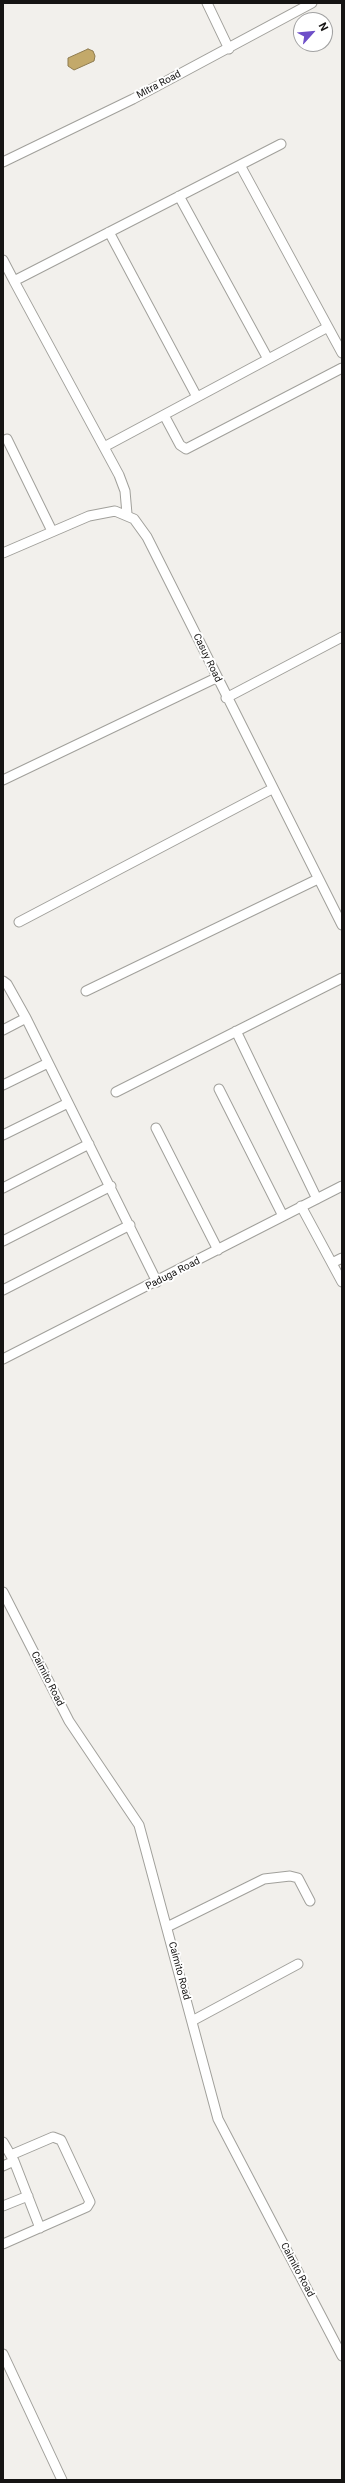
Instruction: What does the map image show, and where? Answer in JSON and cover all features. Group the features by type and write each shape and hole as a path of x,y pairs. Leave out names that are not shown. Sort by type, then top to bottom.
{"street":[{"path":"207,3 229,49"},
{"name":"Mitra Road","path":"3,162 133,99 229,49 312,3"},
{"path":"14,281 282,144"},
{"path":"240,165 342,353"},
{"path":"179,196 268,359"},
{"path":"109,232 197,397"},
{"path":"3,260 104,447 125,491 127,514 115,511 98,514 52,531 3,553"},
{"path":"104,447 328,327"},
{"path":"164,415 180,445 190,448 342,368"},
{"path":"7,439 52,531"},
{"name":"Casuy Road","path":"127,514 134,519 147,537 226,698 342,924"},
{"path":"226,698 342,637"},
{"path":"3,780 216,678"},
{"path":"19,922 272,789"},
{"path":"86,991 318,879"},
{"path":"116,1092 342,978"},
{"path":"3,981 7,984 26,1018 88,1144 111,1186 157,1282"},
{"path":"3,1030 26,1018"},
{"path":"236,1031 317,1198"},
{"path":"3,1085 48,1063"},
{"path":"219,1089 283,1216"},
{"path":"3,1135 68,1103"},
{"path":"156,1128 218,1250"},
{"path":"3,1188 88,1144"},
{"path":"3,1241 111,1186"},
{"name":"Paduga Road","path":"3,1359 157,1282 342,1186"},
{"path":"301,1206 342,1282"},
{"path":"3,1290 130,1225"},
{"path":"332,1263 342,1258"},
{"name":"Caimito Road","path":"3,1592 69,1721 137,1821 143,1836 220,2124 342,2356"},
{"path":"167,1926 264,1879 290,1876 298,1878 310,1902"},
{"path":"192,2021 298,1964"},
{"path":"3,2166 13,2158 53,2137 61,2140 89,2197 87,2207 3,2244"},
{"path":"3,2142 13,2158 40,2228"},
{"path":"3,2206 28,2196"},
{"path":"3,2354 62,2480"}],"shaded area":[{"path":"88,49 93,51 95,56 94,61 74,70 68,66 68,58"}]}
